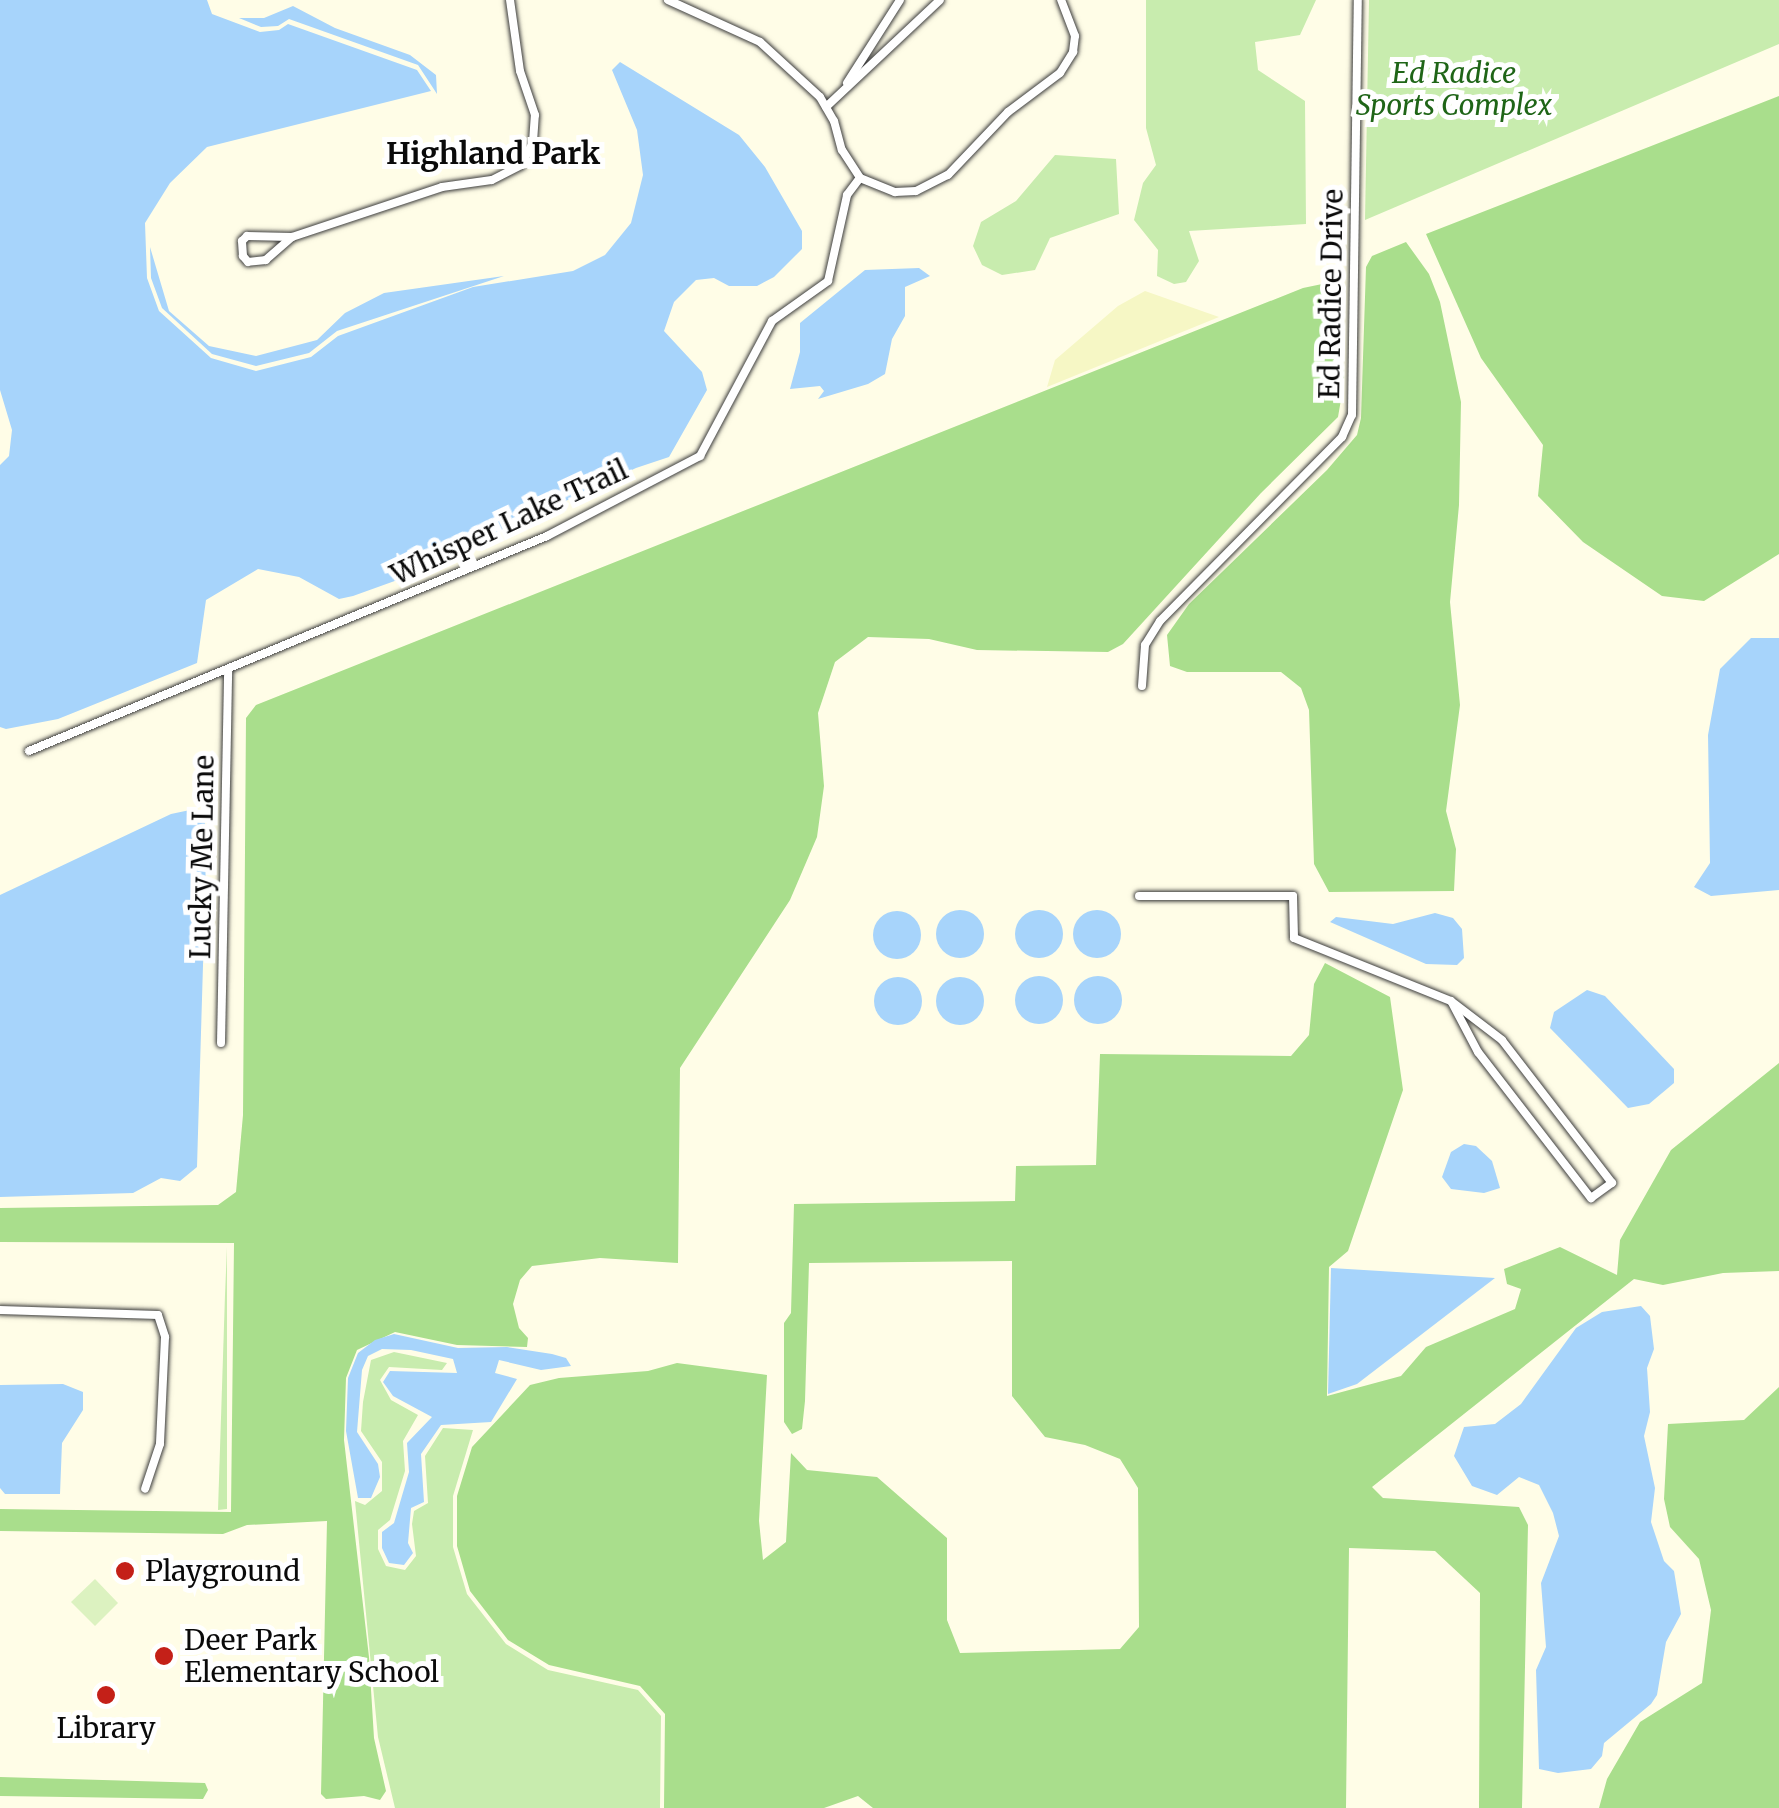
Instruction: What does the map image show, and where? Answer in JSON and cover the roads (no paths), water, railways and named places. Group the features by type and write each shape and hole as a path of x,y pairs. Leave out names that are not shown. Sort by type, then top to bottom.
{"street":[{"path":"292,238 266,260 248,262 243,256 242,241 247,236 292,238 442,187 492,180 521,165 533,142 536,115 520,70 510,0"},
{"path":"668,0 760,42 826,107 842,150 860,178 896,192 916,191 948,174 1008,112 1068,64 1075,36 1061,0"},
{"path":"845,87 900,0"},
{"path":"826,107 940,0"},
{"name":"Ed Radice Drive","path":"1142,686 1145,644 1160,621 1342,437 1352,415 1358,0"},
{"name":"Whisper Lake Trail","path":"29,751 547,536 700,456 772,320 828,281 847,195 860,178"},
{"name":"Lucky Me Lane","path":"221,1044 228,671"},
{"path":"1139,896 1293,896 1294,938 1451,1001 1502,1040 1612,1183 1592,1198 1478,1052 1451,1001"},
{"path":"0,1310 158,1315 165,1336 160,1444 145,1489"}],"water":[{"path":"0,0 207,0 212,14 260,32 279,30 288,24 417,70 431,91 207,147 170,183 145,223 147,278 159,311 211,358 256,371 311,357 338,336 473,287 573,271 605,255 631,223 643,175 637,130 612,70 620,62 739,135 765,167 802,231 802,249 774,277 757,286 729,286 714,278 696,280 674,302 664,331 702,372 707,390 669,457 636,468 474,544 432,549 403,578 353,596 339,599 299,577 258,569 206,600 197,663 58,719 6,729 0,727 0,465 9,456 12,430 0,390"},
{"path":"293,6 335,28 410,55 436,75 437,94 418,65 289,19 278,26 261,27 239,18 264,18"},
{"path":"150,247 169,311 209,346 256,356 317,340 345,313 384,293 504,276 337,331 309,353 256,366 212,354 162,308 151,278"},
{"path":"919,268 930,276 905,287 905,316 892,339 885,374 868,384 818,399 824,391 820,386 790,389 800,352 800,323 865,270"},
{"path":"1751,638 1779,638 1779,890 1711,896 1694,887 1710,863 1708,735 1720,669"},
{"path":"190,810 203,817 207,831 197,1167 180,1181 161,1178 133,1193 0,1197 0,895 171,814"},
{"path":"960,910 977,917 984,934 977,951 960,958 943,951 936,934 943,917"},
{"path":"1039,910 1056,917 1063,934 1056,951 1039,958 1022,951 1015,934 1022,917"},
{"path":"1097,910 1114,917 1121,934 1114,951 1097,958 1080,951 1073,934 1080,917"},
{"path":"897,911 914,918 921,935 914,952 897,959 880,952 873,935 880,918"},
{"path":"1435,913 1453,918 1462,929 1464,958 1457,965 1426,964 1330,922 1336,917 1393,924"},
{"path":"1039,976 1056,983 1063,1000 1056,1017 1039,1024 1022,1017 1015,1000 1022,983"},
{"path":"1098,976 1115,983 1122,1000 1115,1017 1098,1024 1081,1017 1074,1000 1081,983"},
{"path":"898,977 915,984 922,1001 915,1018 898,1025 881,1018 874,1001 881,984"},
{"path":"960,977 977,984 984,1001 977,1018 960,1025 943,1018 936,1001 943,984"},
{"path":"1587,990 1605,996 1674,1069 1674,1083 1649,1104 1628,1108 1550,1028 1554,1012"},
{"path":"1464,1144 1476,1146 1492,1161 1500,1188 1484,1193 1451,1189 1442,1177 1451,1152"},
{"path":"1331,1268 1495,1278 1357,1384 1328,1394"},
{"path":"1641,1306 1650,1316 1654,1349 1647,1368 1650,1412 1644,1436 1655,1488 1651,1522 1664,1561 1674,1571 1681,1614 1666,1642 1657,1695 1651,1704 1604,1743 1602,1756 1591,1769 1558,1773 1539,1769 1536,1670 1546,1647 1541,1583 1559,1536 1553,1513 1539,1485 1519,1477 1497,1495 1472,1486 1454,1456 1464,1427 1495,1424 1521,1404 1576,1328 1602,1312"},
{"path":"394,1334 458,1348 507,1347 552,1354 566,1358 571,1366 541,1370 499,1360 495,1373 517,1379 491,1422 441,1425 421,1454 424,1502 411,1508 408,1543 413,1553 404,1565 389,1563 382,1548 382,1532 394,1523 409,1472 407,1443 432,1417 393,1396 383,1382 390,1371 457,1373 453,1359 411,1350 382,1349 368,1356 362,1370 357,1432 378,1464 380,1477 371,1498 358,1498 346,1431 348,1378 358,1353 375,1340"},
{"path":"63,1384 83,1392 83,1410 62,1443 60,1494 5,1494 0,1488 0,1385"}],"place":[{"name":"Playground","path":"125,1571"},
{"name":"Deer Park Elementary School","path":"164,1656"},
{"name":"Library","path":"106,1695"}],"district":[{"name":"Highland Park","path":"493,153"}],"park label":[{"name":"Ed Radice Sports Complex","path":"1454,89"}]}
